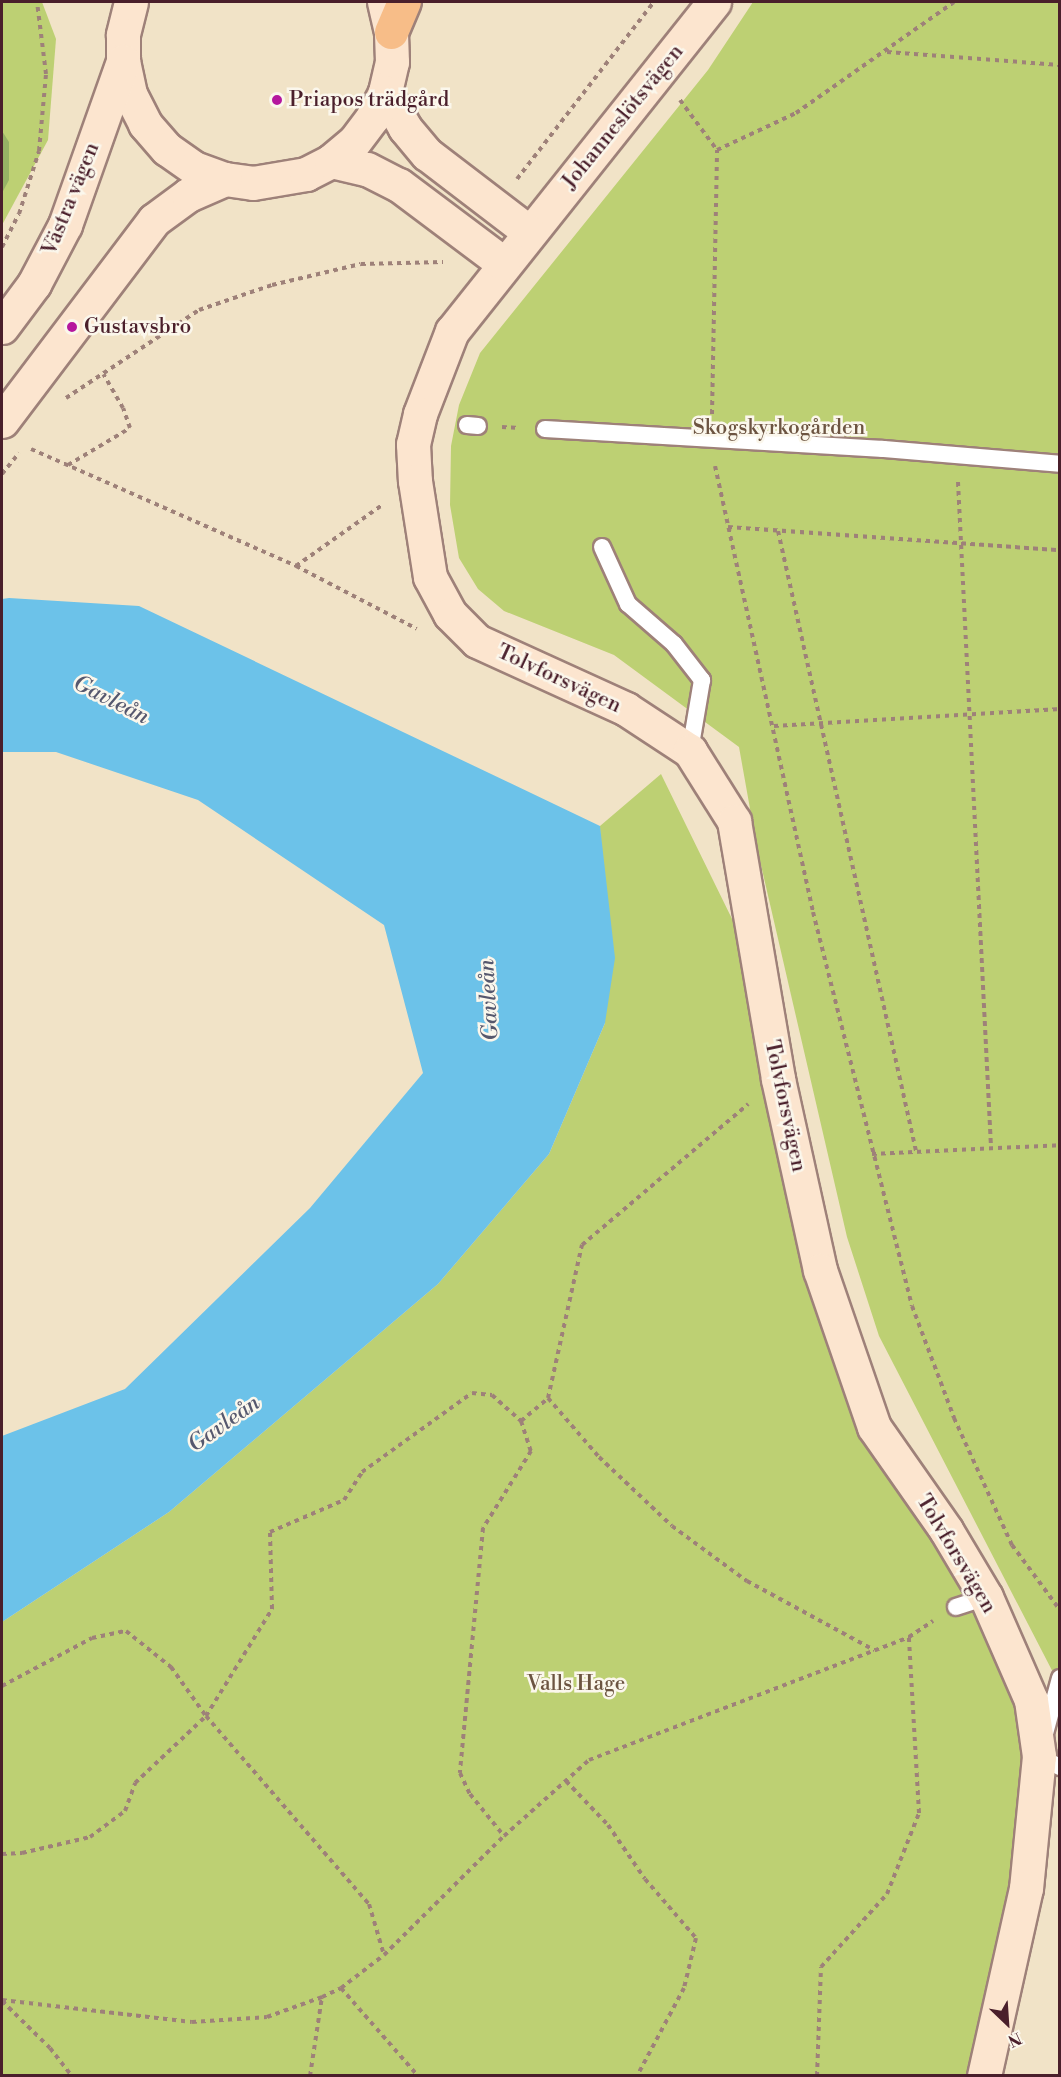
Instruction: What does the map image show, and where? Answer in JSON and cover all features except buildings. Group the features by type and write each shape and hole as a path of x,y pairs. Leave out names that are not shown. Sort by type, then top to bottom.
{"highway":[{"path":"388,17 404,2"}],"street":[{"name":"Johanneslötsvägen","path":"503,263 714,2"},
{"path":"128,4 123,61 130,94 145,124 167,148 194,168 225,179 252,183 280,181 306,174 331,161 354,142 385,92 392,62 388,17"},
{"name":"Västra vägen","path":"2,327 34,284 65,225 123,61"},
{"path":"385,92 405,128 427,154 529,232"},
{"path":"331,161 367,169 399,185 503,263"},
{"path":"2,421 154,220 188,195 225,179"},
{"name":"Tolvforsvägen","path":"503,263 452,331 431,379 413,444 414,482 430,577 450,614 477,641 626,709 690,751 734,821 778,1079 820,1270 874,1427 971,1602 1030,1700 1049,1761 1026,1888 984,2076"}],"lane":[{"path":"544,429 712,438 1059,464"},
{"path":"602,547 628,604 674,644 702,680 690,751"},
{"path":"1049,1761 1059,1678"}],"path":[{"path":"2,248 19,214 39,151 46,74 37,2"},
{"path":"496,207 654,2"},
{"path":"717,150 796,113 887,52 954,2"},
{"path":"887,52 1059,65"},
{"path":"679,99 717,150 711,329 712,438 716,485 728,527 774,726 813,912 872,1154 912,1306 954,1418 1012,1545 1059,1610"},
{"path":"62,401 199,310 273,285 361,264 454,262 470,239"},
{"path":"67,465 130,428 123,408 103,374"},
{"path":"2,474 24,446"},
{"path":"32,449 296,566 425,633"},
{"path":"958,456 959,543 991,1147"},
{"path":"296,566 414,482"},
{"path":"728,527 1059,550"},
{"path":"778,531 823,723 916,1151"},
{"path":"774,726 1059,709"},
{"path":"521,1421 548,1398 582,1245 778,1079"},
{"path":"872,1154 1059,1145"},
{"path":"2,1854 22,1853 90,1837 125,1811 135,1783 206,1716 272,1609 270,1532 344,1500 362,1472 472,1393 492,1395 521,1421 531,1451 483,1528 460,1773 470,1794 504,1836"},
{"path":"548,1398 599,1457 672,1526 747,1581 874,1650"},
{"path":"2,2000 192,2022 267,2018 322,1996 341,1988 384,1954 504,1836 589,1760 909,1637 971,1602"},
{"path":"2,1686 92,1638 126,1631 171,1667 206,1716 369,1904 384,1954"},
{"path":"818,2076 821,1967 887,1894 920,1813 909,1637"},
{"path":"566,1781 608,1825 645,1879 696,1938 684,1988 637,2076"},
{"path":"341,1988 418,2076"},
{"path":"310,2076 322,1996"},
{"path":"2,2000 72,2076"}],"green space":[{"path":"2,2 42,2 56,39 48,140 2,225"},
{"name":"Skogskyrkogården","path":"753,2 1059,2 1059,1684 879,1336 847,1237 757,848 739,747 614,655 504,611 478,589 459,558 450,505 451,446 459,405 480,353 708,70"},
{"path":"2,131 9,142 9,180 2,193"},
{"name":"Valls Hage","path":"661,774 760,976 874,1427 946,1530 1039,1756 984,2075 2,2076 2,1622 169,1512 438,1284 549,1154 605,1023 600,826"}],"water":[{"name":"Gavleån","path":"2,599 139,606 600,826 615,958 605,1023 549,1154 438,1284 169,1512 2,1622 2,1436 125,1389 310,1208 423,1073 384,925 198,800 56,752 2,752"}],"place":[{"name":"Priapos trädgård","path":"277,100"},
{"name":"Gustavsbro","path":"72,327"}]}
